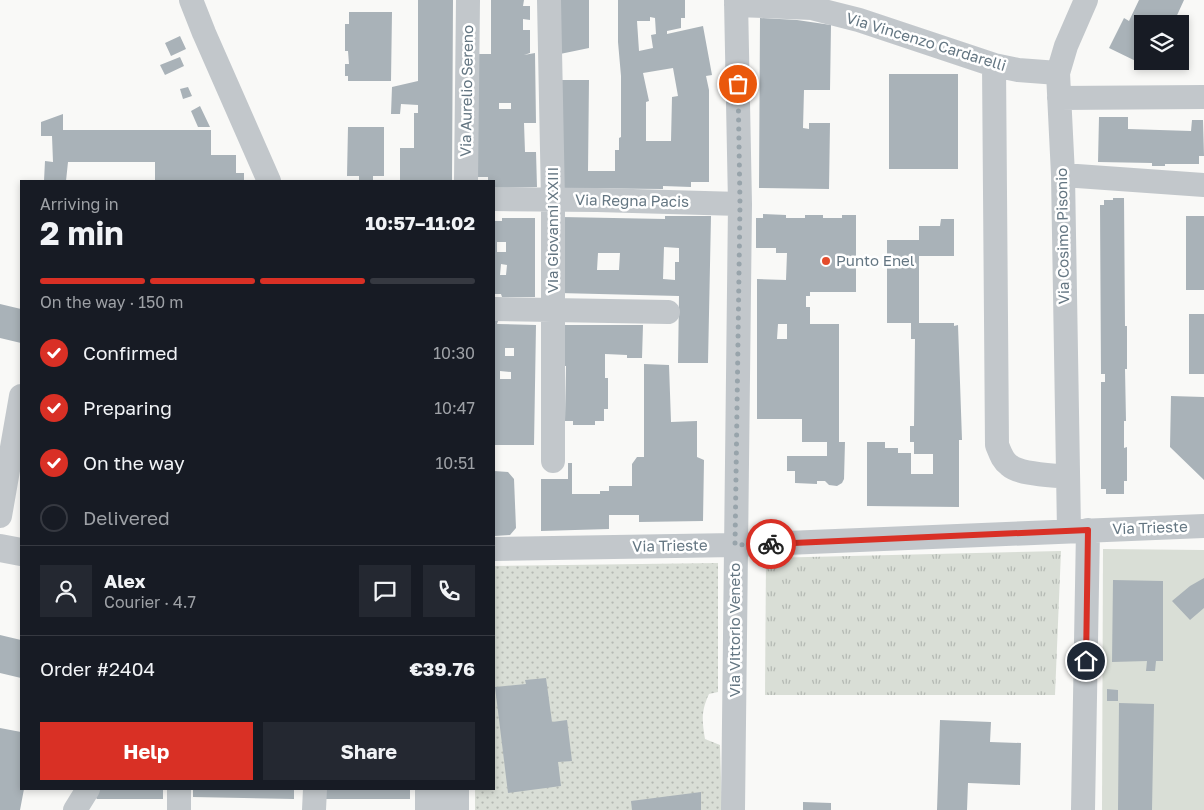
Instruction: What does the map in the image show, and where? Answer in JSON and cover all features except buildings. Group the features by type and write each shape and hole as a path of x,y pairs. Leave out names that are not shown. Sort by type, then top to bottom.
{"street":[{"path":"191,0 270,180"},
{"name":"Via Aurelio Sereno","path":"466,180 468,0"},
{"name":"Via Giovanni XXIII","path":"549,0 553,200 553,461"},
{"name":"Via Cosimo Pisonio","path":"1083,810 1079,530 1067,477 1062,175 1058,73 1066,46 1086,0"},
{"name":"Via Vincenzo Cardarelli","path":"736,2 812,8 858,20 994,65 1018,70 1058,73"},
{"name":"Via Vittorio Veneto","path":"734,810 735,545 740,204 736,2"},
{"path":"994,65 997,445 1001,456 1009,465 1018,470 1067,477"},
{"path":"1059,98 1204,97"},
{"path":"1062,175 1204,185"},
{"name":"Via Regna Pacis","path":"495,199 740,204"},
{"path":"495,309 668,312"},
{"path":"0,516 20,402"},
{"name":"Via Trieste","path":"495,548 735,545 1204,526"},
{"path":"0,548 20,552"},
{"path":"76,810 87,790"},
{"path":"179,790 179,810"},
{"path":"314,810 315,790"},
{"path":"430,790 445,806"}],"green space":[{"path":"1103,549 1204,550 1204,810 1102,810"},
{"path":"1061,551 1055,695 765,695 766,558"},
{"path":"718,563 718,692 709,694 703,711 703,721 705,739 720,745 722,810 475,810 475,790 495,790 495,566"}],"way so far":[{"path":"738,84 740,204 735,545 771,544"}],"place":[{"name":"Punto Enel","path":"826,261"}],"route":[{"path":"771,544 1088,530 1086,661"}]}
